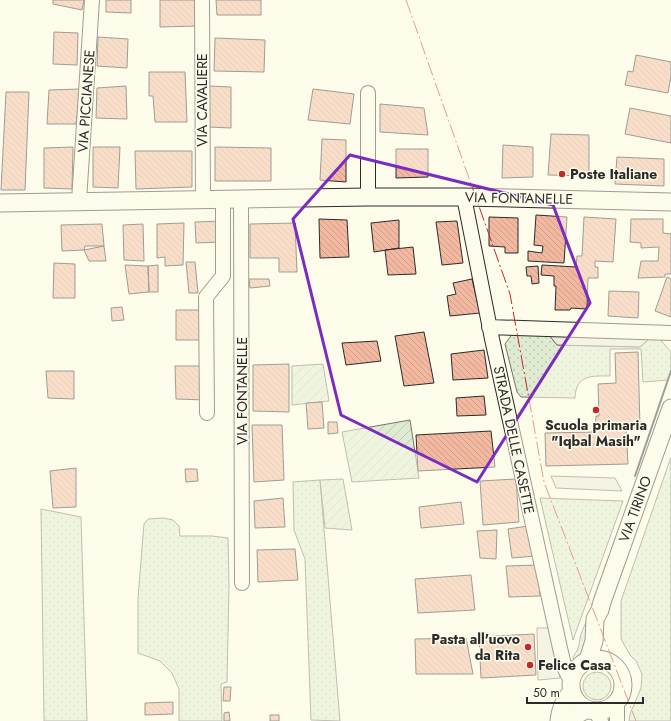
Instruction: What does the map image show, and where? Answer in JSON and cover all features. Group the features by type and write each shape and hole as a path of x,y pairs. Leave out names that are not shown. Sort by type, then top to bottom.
{"street":[{"name":"VIA PICCIANESE","path":"80,201 92,0"},
{"name":"VIA CAVALIERE","path":"202,0 202,200"},
{"path":"368,93 368,197"},
{"name":"VIA FONTANELLE","path":"0,203 368,197 464,197 671,202"},
{"name":"STRADA DELLE CASETTE","path":"464,197 489,327 565,670 572,686"},
{"name":"VIA FONTANELLE","path":"241,199 242,583"},
{"path":"207,413 206,297 222,276 223,200"},
{"path":"489,327 671,333"},
{"name":"VIA TIRINO","path":"588,660 594,641 595,619 600,610 671,408"},
{"name":"VIA TIRINO","path":"600,610 609,662"},
{"path":"566,721 594,714 611,707 617,701 623,690 622,676 619,671 609,662 603,660 588,660 577,668 573,674 572,686 575,698 580,705 594,714"},
{"path":"559,721 560,711 572,686"},
{"path":"617,701 617,721"}],"highlighted area":[{"path":"350,155 553,205 590,303 477,482 341,415 293,219"}],"green space":[{"path":"513,333 548,334 557,345 640,347 651,337 659,338 671,352 671,371 668,380 643,382 641,349 610,349 610,376 597,376 582,380 578,384 575,398 521,397 517,392 505,344"},
{"path":"323,364 329,401 292,405 292,366"},
{"path":"410,420 419,478 352,482 342,432"},
{"path":"671,457 671,721 629,721 630,714 641,688 642,674 636,661 630,655 621,639 621,601"},
{"path":"343,479 352,530 325,528 320,480"},
{"path":"320,480 340,721 311,720 305,559 294,530 293,482"},
{"path":"540,498 623,501 573,640"},
{"path":"41,509 81,517 87,721 44,721"},
{"path":"163,518 173,520 179,526 180,536 212,536 228,538 229,586 227,682 221,684 222,721 179,721 179,689 172,673 160,661 138,653 138,598 144,524 148,519"},
{"path":"591,610 585,650 574,660 573,657 578,649 581,634"},
{"path":"597,672 607,676 611,686 607,696 597,700 587,696 583,686 587,676"}],"shaded area":[{"path":"548,334 651,337 640,347 557,345"},
{"path":"551,476 615,478 622,491 556,488"},
{"path":"537,628 550,628 560,678 538,680"}],"building":[{"path":"53,0 84,0 82,10 53,4"},
{"path":"106,0 131,0 131,13 106,12"},
{"path":"160,0 197,0 198,26 160,27"},
{"path":"216,0 261,0 261,15 217,15"},
{"path":"54,32 78,33 77,65 53,64"},
{"path":"98,37 128,39 127,68 97,66"},
{"path":"215,38 265,40 264,72 214,71"},
{"path":"636,55 671,62 671,76 668,93 625,85 628,71 633,72"},
{"path":"149,72 185,72 187,122 155,122 153,96 149,96"},
{"path":"126,86 127,119 96,118 97,88"},
{"path":"209,86 231,87 231,128 209,127"},
{"path":"80,89 76,124 47,124 49,90"},
{"path":"313,89 354,94 350,124 308,120"},
{"path":"6,92 29,92 25,190 1,190"},
{"path":"380,104 424,108 428,135 380,132"},
{"path":"630,108 671,116 671,143 625,134"},
{"path":"551,134 589,135 589,176 548,175"},
{"path":"322,139 346,140 346,182 320,180"},
{"path":"503,145 533,147 533,177 502,178"},
{"path":"73,147 72,189 44,188 44,148"},
{"path":"93,147 120,147 118,188 93,187"},
{"path":"215,147 271,148 271,181 215,181"},
{"path":"396,149 428,149 428,177 396,178"},
{"path":"135,151 192,151 192,187 136,189"},
{"path":"617,157 664,159 664,186 615,184"},
{"path":"536,215 567,217 564,263 528,261 528,251 542,253 543,246 534,245"},
{"path":"489,217 518,218 518,253 505,253 505,247 489,246"},
{"path":"584,217 616,219 613,262 595,261 595,267 598,267 598,278 588,278 587,309 571,308 570,310 555,310 556,286 554,286 554,276 541,275 542,265 576,267 577,256 582,256"},
{"path":"319,219 347,220 349,257 320,258"},
{"path":"631,219 663,219 663,233 671,234 671,274 665,274 665,277 638,278 641,261 658,261 659,247 641,248 641,243 630,242"},
{"path":"399,220 399,248 374,252 371,223"},
{"path":"221,221 221,242 196,243 195,222"},
{"path":"457,221 463,263 442,265 436,222"},
{"path":"184,223 183,265 165,266 165,257 157,258 157,224"},
{"path":"295,223 297,272 279,272 279,258 250,258 250,224"},
{"path":"102,224 104,246 85,246 84,250 62,251 61,225"},
{"path":"143,224 144,261 124,260 123,225"},
{"path":"104,246 106,261 89,261 84,250"},
{"path":"413,247 416,274 388,275 385,250"},
{"path":"186,262 195,262 198,293 189,293"},
{"path":"54,263 75,264 75,298 53,298"},
{"path":"125,265 148,266 149,292 129,294"},
{"path":"158,265 158,292 149,292 148,266"},
{"path":"538,266 539,283 532,284 531,276 527,276 526,267"},
{"path":"667,277 671,279 671,317 655,311"},
{"path":"249,279 269,279 270,286 250,288"},
{"path":"472,279 480,313 450,316 447,296 456,294 453,283"},
{"path":"609,291 639,292 638,318 608,316"},
{"path":"122,307 124,320 112,321 111,308"},
{"path":"176,310 203,310 203,340 176,340"},
{"path":"424,332 434,383 404,386 395,336"},
{"path":"377,341 381,361 346,365 342,343"},
{"path":"484,350 488,378 453,380 451,354"},
{"path":"638,352 640,427 626,427 628,464 546,466 545,433 595,432 596,416 599,416 598,384 616,383 615,353"},
{"path":"289,364 289,412 253,411 253,365"},
{"path":"175,366 204,366 205,400 176,399"},
{"path":"46,371 74,371 74,399 48,398"},
{"path":"484,396 486,415 457,416 456,398"},
{"path":"322,402 324,428 308,429 306,403"},
{"path":"328,422 337,422 338,433 328,434"},
{"path":"252,425 282,425 284,480 254,482"},
{"path":"491,431 495,467 418,471 416,435"},
{"path":"76,468 76,507 53,508 50,471"},
{"path":"185,469 197,469 198,481 186,482"},
{"path":"516,479 519,522 483,525 480,481"},
{"path":"283,498 285,527 255,528 254,501"},
{"path":"461,502 464,524 421,528 419,507"},
{"path":"528,526 535,556 512,558 508,529"},
{"path":"497,530 496,559 480,558 477,531"},
{"path":"295,549 298,580 258,582 257,550"},
{"path":"538,565 540,596 509,597 506,566"},
{"path":"471,575 475,610 418,613 415,579"},
{"path":"534,634 536,675 481,678 479,637"},
{"path":"466,638 473,674 416,674 415,639"},
{"path":"224,687 231,687 230,701 223,701"},
{"path":"173,702 173,714 145,715 145,703"},
{"path":"229,712 230,721 224,721 224,713"},
{"path":"270,715 279,715 279,721 270,721"}],"wall":[{"path":"635,476 671,371"}],"power":[{"path":"406,0 510,294 544,482 636,721"}],"place":[{"name":"Poste Italiane","path":"562,174"},
{"name":"Scuola primaria \"Iqbal Masih\"","path":"596,410"},
{"name":"Pasta all'uovo da Rita","path":"528,647"},
{"name":"Felice Casa","path":"530,665"}]}
